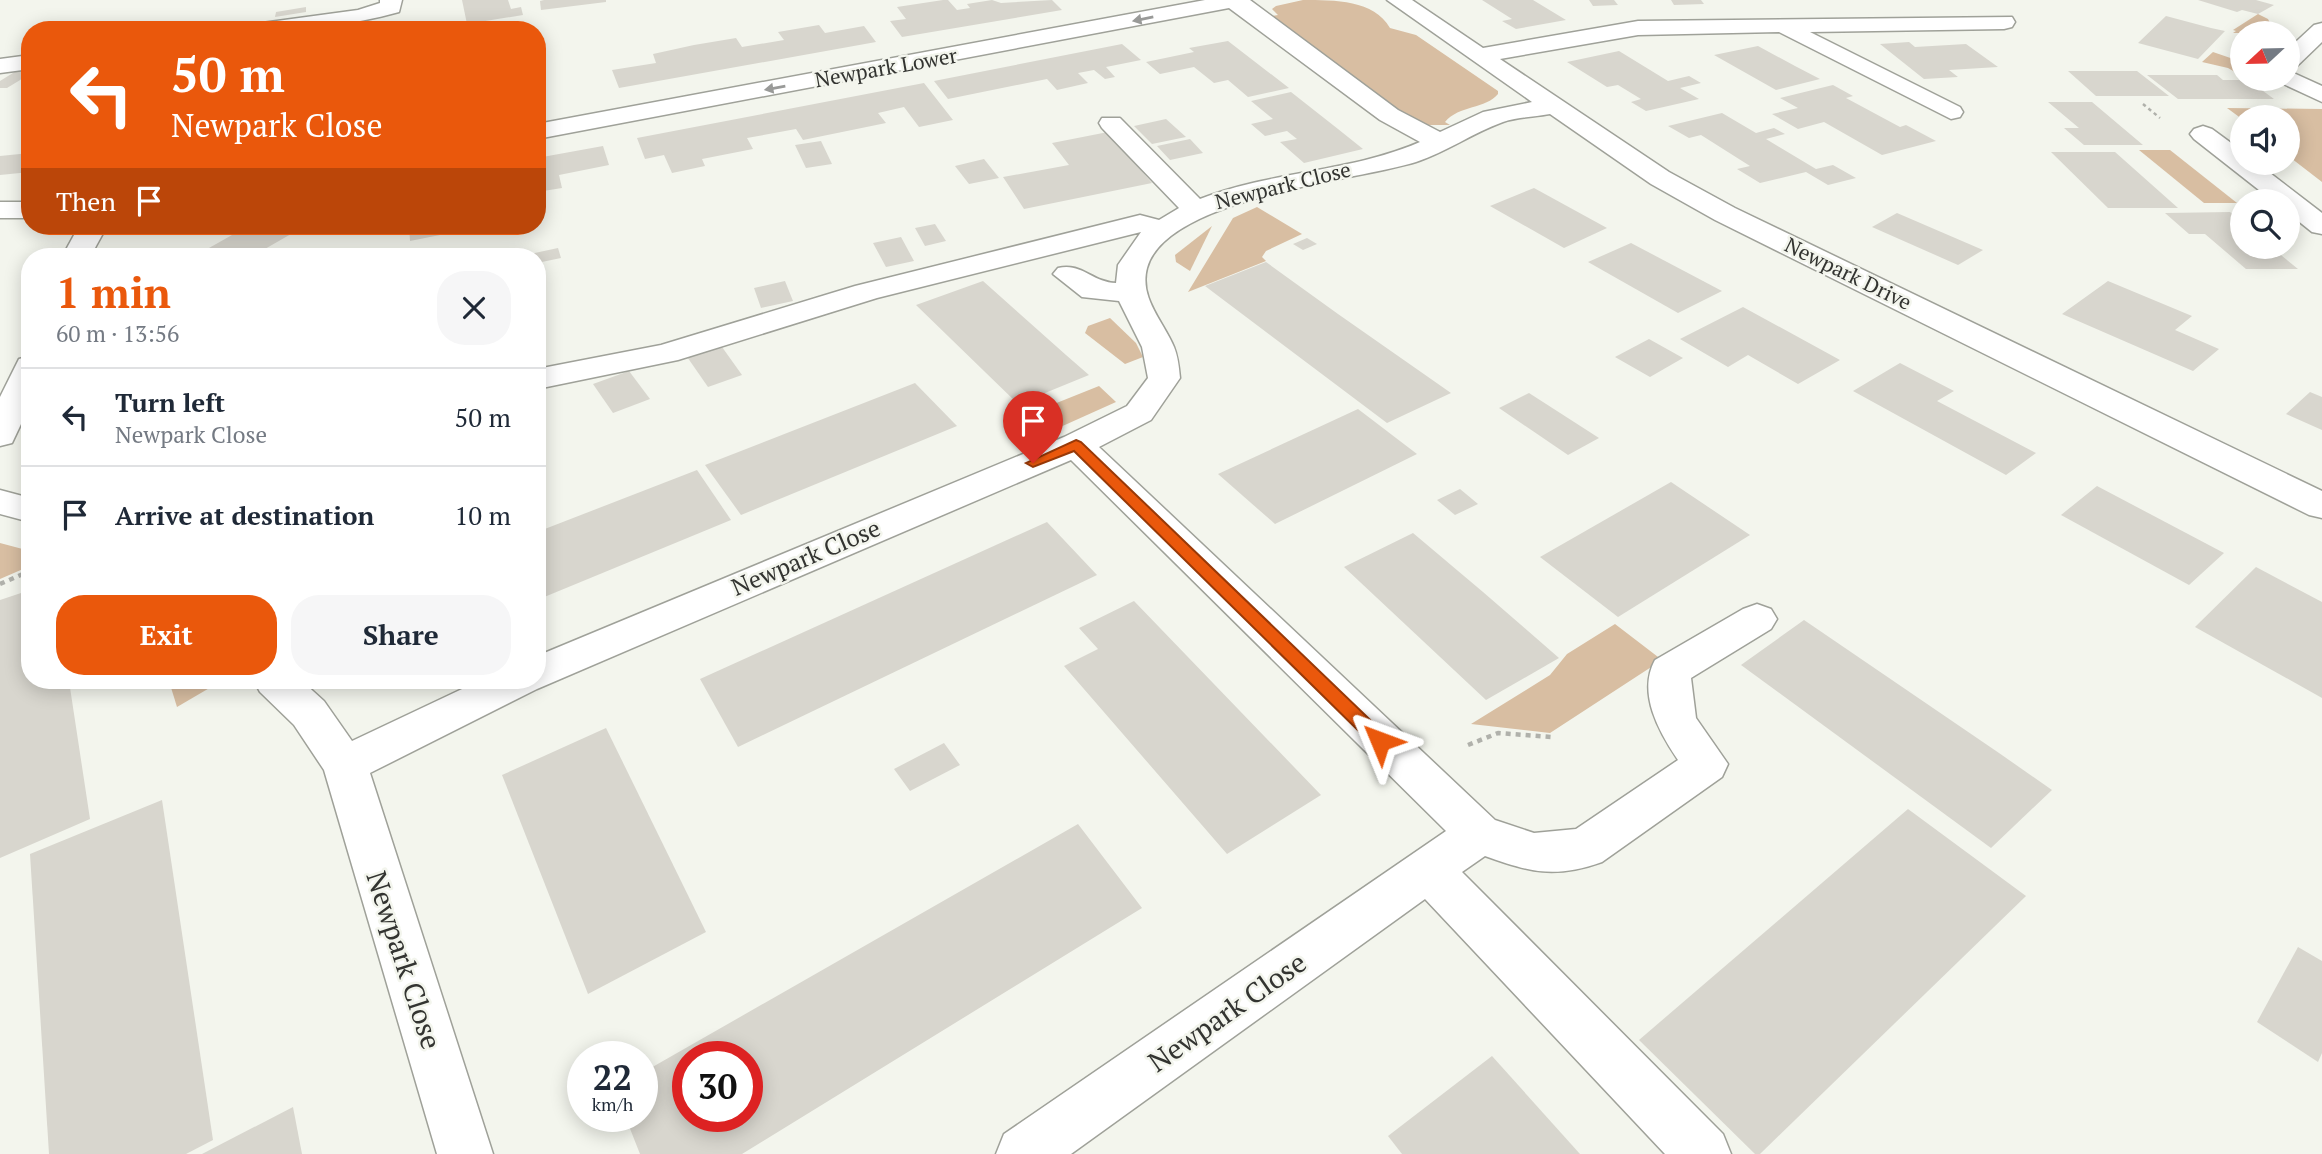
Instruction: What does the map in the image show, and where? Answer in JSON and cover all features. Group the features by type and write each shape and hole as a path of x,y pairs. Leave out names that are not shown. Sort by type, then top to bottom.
{"street":[{"path":"325,21 360,16 391,7 391,0"},
{"name":"Newpark Lower","path":"546,130 1235,0 1389,115 1442,143"},
{"name":"Newpark Drive","path":"1398,0 1660,178 1725,215 2322,506"},
{"path":"1481,55 1638,28 2004,22"},
{"path":"1783,27 1951,112"},
{"path":"2300,51 2322,30"},
{"path":"0,66 21,62"},
{"path":"2300,84 2322,95"},
{"name":"Newpark Close","path":"546,669 1076,445 1139,413 1164,378 1160,351 1133,305 1130,279 1134,262 1148,242 1197,209 1254,190 1405,157 1442,143 1495,117 1556,106"},
{"path":"1111,122 1127,136 1184,201 1197,209"},
{"path":"2230,134 2191,134 2230,161"},
{"path":"2249,175 2322,226"},
{"path":"0,210 21,210"},
{"path":"546,377 667,353 866,292 1140,223 1164,230"},
{"path":"1068,274 1093,291 1132,293"},
{"path":"13,420 21,395"},
{"path":"1076,445 1479,834 1534,853 1585,848 1706,764 1675,722 1670,671 1757,619"},
{"path":"0,502 21,508"},
{"name":"Newpark Close","path":"284,689 309,713 345,765 465,1154"},
{"path":"345,765 501,689"},
{"name":"Newpark Close","path":"1024,1154 1479,834"},
{"path":"1429,871 1703,1154"}],"path":[{"path":"2143,104 2148,108"},
{"path":"0,584 21,575"},
{"path":"1419,778 1484,735 1500,731 1551,737"}],"shaded area":[{"path":"1303,0 1340,1 1364,7 1383,19 1390,28 1416,35 1498,91 1498,94 1487,102 1451,117 1445,122 1450,125 1425,125 1409,117 1272,16 1278,15 1272,9 1276,6"},
{"path":"2258,14 2269,21 2247,21"},
{"path":"2213,52 2230,58 2230,69 2228,68 2202,62"},
{"path":"2300,109 2322,109 2322,182 2300,165"},
{"path":"2139,150 2170,150 2230,197 2230,203 2204,203"},
{"path":"1257,207 1302,234 1266,251 1262,257 1266,261 1188,292 1233,218"},
{"path":"1212,226 1190,271 1176,262 1175,255"},
{"path":"1110,318 1136,343 1143,357 1125,364 1085,333 1088,326"},
{"path":"1099,386 1116,402 1047,433 1029,414"},
{"path":"0,543 21,549 21,570 0,579"},
{"path":"1615,624 1662,660 1550,733 1471,724 1550,675 1567,654"},
{"path":"171,689 208,689 177,707"}],"building":[{"path":"462,0 508,0 511,9 521,7 523,15 486,21 466,21"},
{"path":"948,0 957,10 970,8 967,4 992,0 1001,3 1052,0 1062,10 902,37 890,21 906,19 897,7"},
{"path":"1482,0 1533,0 1566,20 1516,29 1502,21 1512,19"},
{"path":"1589,0 1614,0 1618,5 1593,6"},
{"path":"1671,0 1701,0 1704,4 1674,5"},
{"path":"2198,0 2256,0 2274,5 2258,14 2242,10 2237,12"},
{"path":"540,1 606,2 541,10"},
{"path":"306,7 306,12 275,17 276,12"},
{"path":"2166,16 2225,31 2198,59 2138,43"},
{"path":"819,25 825,33 864,26 876,42 619,88 612,70 656,63 653,54 694,45 736,38 742,47 784,40 778,32"},
{"path":"1228,41 1289,88 1248,97 1228,80 1214,83 1194,67 1160,74 1146,62 1194,52 1189,48"},
{"path":"1909,42 1915,47 1966,44 1998,67 1949,70 1958,77 1924,79 1880,44"},
{"path":"1122,44 1141,60 1106,67 1115,77 1105,79 1094,70 1078,73 1088,83 1057,90 1047,79 948,99 934,81"},
{"path":"1758,46 1820,79 1776,90 1714,55"},
{"path":"1619,51 1668,81 1689,76 1701,83 1680,88 1699,99 1646,111 1631,102 1641,99 1618,85 1607,87 1567,62"},
{"path":"21,68 21,79 7,88 0,88 0,81"},
{"path":"2068,71 2137,71 2169,96 2096,96"},
{"path":"2147,75 2217,75 2223,80 2230,80 2230,91 2263,91 2274,99 2178,99"},
{"path":"924,83 953,120 919,127 904,107 878,113 886,123 803,140 796,129 747,138 753,149 702,159 705,166 672,173 664,155 645,159 637,138"},
{"path":"1833,85 1853,96 1846,98 1900,127 1906,125 1936,141 1882,155 1824,122 1798,129 1772,114 1798,108 1780,98"},
{"path":"1291,92 1363,149 1304,163 1280,142 1297,139 1287,131 1265,136 1251,124 1273,119 1251,101"},
{"path":"2048,102 2092,102 2143,145 2084,145 2064,128 2079,128"},
{"path":"1722,113 1756,133 1774,128 1785,134 1766,139 1816,169 1833,165 1856,178 1828,185 1806,172 1760,183 1737,169 1750,166 1701,135 1689,138 1668,126"},
{"path":"1166,119 1186,137 1152,144 1134,126"},
{"path":"1108,132 1152,183 1024,209 1003,177 1069,165 1052,143"},
{"path":"1190,139 1203,153 1170,160 1157,146"},
{"path":"821,141 832,164 806,168 795,145"},
{"path":"603,146 609,165 559,175 562,188 546,191 546,156"},
{"path":"2051,152 2115,152 2178,208 2108,208"},
{"path":"21,154 21,173 0,175 0,156"},
{"path":"984,159 999,178 969,184 955,166"},
{"path":"1534,188 1607,228 1564,248 1490,206"},
{"path":"2230,212 2230,255 2205,234 2189,234 2165,213"},
{"path":"1897,213 1983,250 1958,265 1872,227"},
{"path":"935,224 946,241 925,246 915,228"},
{"path":"232,235 289,235 267,248 209,248"},
{"path":"410,235 440,235 410,241"},
{"path":"901,237 914,261 886,267 873,243"},
{"path":"1307,238 1317,244 1303,250 1293,244"},
{"path":"1631,243 1722,291 1678,313 1588,262"},
{"path":"558,248 561,258 546,261 546,251"},
{"path":"2234,259 2286,259 2298,269 2246,269"},
{"path":"1266,262 1451,393 1387,423 1205,286"},
{"path":"785,281 793,301 761,308 754,288"},
{"path":"983,281 1089,375 1018,404 916,305"},
{"path":"2108,281 2192,316 2175,330 2219,349 2193,371 2062,314"},
{"path":"1743,307 1840,360 1798,384 1748,355 1728,367 1680,339"},
{"path":"1649,339 1683,358 1650,377 1615,357"},
{"path":"717,340 742,375 708,387 683,351"},
{"path":"1900,363 1954,391 1937,401 2036,453 2006,475 1853,391"},
{"path":"629,371 650,399 613,413 593,384"},
{"path":"915,383 957,426 741,515 705,465"},
{"path":"2310,392 2322,397 2322,430 2286,414"},
{"path":"1529,393 1599,438 1568,455 1499,408"},
{"path":"1358,409 1417,454 1275,524 1218,474"},
{"path":"697,470 731,520 546,596 546,529"},
{"path":"1671,482 1750,535 1618,617 1540,557"},
{"path":"2097,486 2224,553 2189,585 2061,515"},
{"path":"1460,489 1478,504 1455,515 1437,500"},
{"path":"1047,522 1097,575 738,747 700,679"},
{"path":"1413,533 1559,658 1486,700 1344,567"},
{"path":"2256,567 2322,602 2322,698 2195,627"},
{"path":"21,593 21,689 70,689 90,819 0,858 0,600"},
{"path":"1134,601 1321,795 1227,854 1064,666 1098,649 1079,628"},
{"path":"1804,620 2052,790 1991,848 1741,665"},
{"path":"606,728 706,932 588,994 502,775"},
{"path":"944,743 960,765 910,791 894,769"},
{"path":"162,800 213,1140 186,1154 49,1154 30,854"},
{"path":"1908,809 2026,896 1760,1154 1755,1154 1639,1040"},
{"path":"1078,824 1142,908 742,1154 640,1154 631,1132 658,1132 658,1064 672,1056 672,1132 763,1132 763,1041 698,1041"},
{"path":"2298,947 2322,961 2322,1053 2318,1062 2257,1022"},
{"path":"1492,1056 1580,1154 1402,1154 1388,1136"},
{"path":"293,1107 302,1154 202,1154"}],"route":[{"path":"1033,463 1076,445 1380,741"}]}
